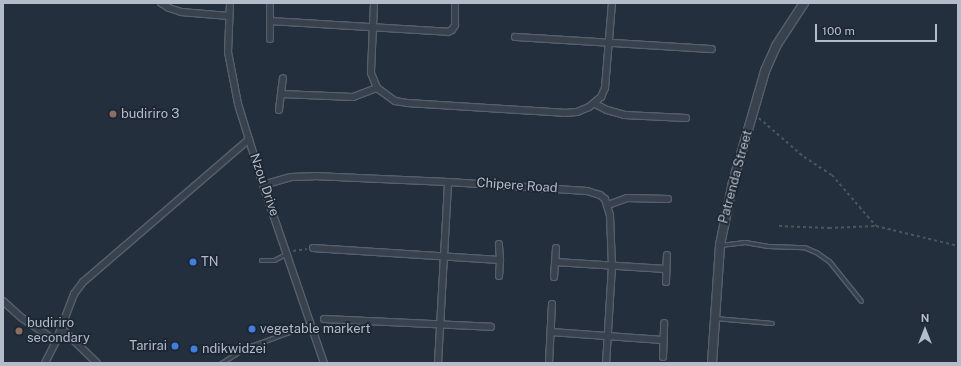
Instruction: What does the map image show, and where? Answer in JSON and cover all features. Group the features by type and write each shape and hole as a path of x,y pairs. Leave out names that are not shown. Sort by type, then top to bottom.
{"street":[{"path":"162,3 169,8 180,12 229,16"},
{"name":"Nzou Drive","path":"230,3 228,52 230,70 263,185 324,363"},
{"path":"374,3 370,72 377,88 395,101 564,113 578,112 595,104 606,88 612,3"},
{"path":"270,21 448,32 452,30 455,25 455,3"},
{"name":"Patrenda Street","path":"712,363 720,246 727,206 765,71 776,46 804,3"},
{"path":"270,6 270,39"},
{"path":"515,37 712,49"},
{"path":"279,110 283,78"},
{"path":"281,94 353,97 377,88"},
{"path":"595,104 614,113 624,115 686,118"},
{"path":"45,363 56,341 74,294 83,282 249,139"},
{"name":"Chipere Road","path":"263,185 291,177 308,176 448,182 587,191 600,195 608,205"},
{"path":"438,363 448,182"},
{"path":"606,363 612,266 610,215 608,205 627,198 668,199"},
{"path":"499,244 499,276"},
{"path":"313,248 500,260"},
{"path":"554,277 556,248"},
{"path":"666,282 667,255"},
{"path":"555,262 666,269"},
{"path":"3,301 22,318 56,341"},
{"path":"549,363 552,304"},
{"path":"324,319 491,327"},
{"path":"663,356 664,323"},
{"path":"61,328 97,363"},
{"path":"551,332 663,340"}],"lane":[{"path":"720,246 745,242 768,246 804,247 816,252 828,262 861,301"},
{"path":"261,260 274,260 287,252"},
{"path":"715,318 772,323"},
{"path":"221,363 245,348 311,324"}],"path":[{"path":"753,113 804,157 832,175 876,226"},
{"path":"779,226 829,228 876,226 958,246"},
{"path":"287,252 313,248"}],"place":[{"name":"budiriro 3","path":"113,114"},
{"name":"TN","path":"193,262"},
{"name":"vegetable markert","path":"252,329"},
{"name":"budiriro secondary","path":"19,331"},
{"name":"Tarirai","path":"175,346"},
{"name":"ndikwidzei","path":"194,349"}]}
